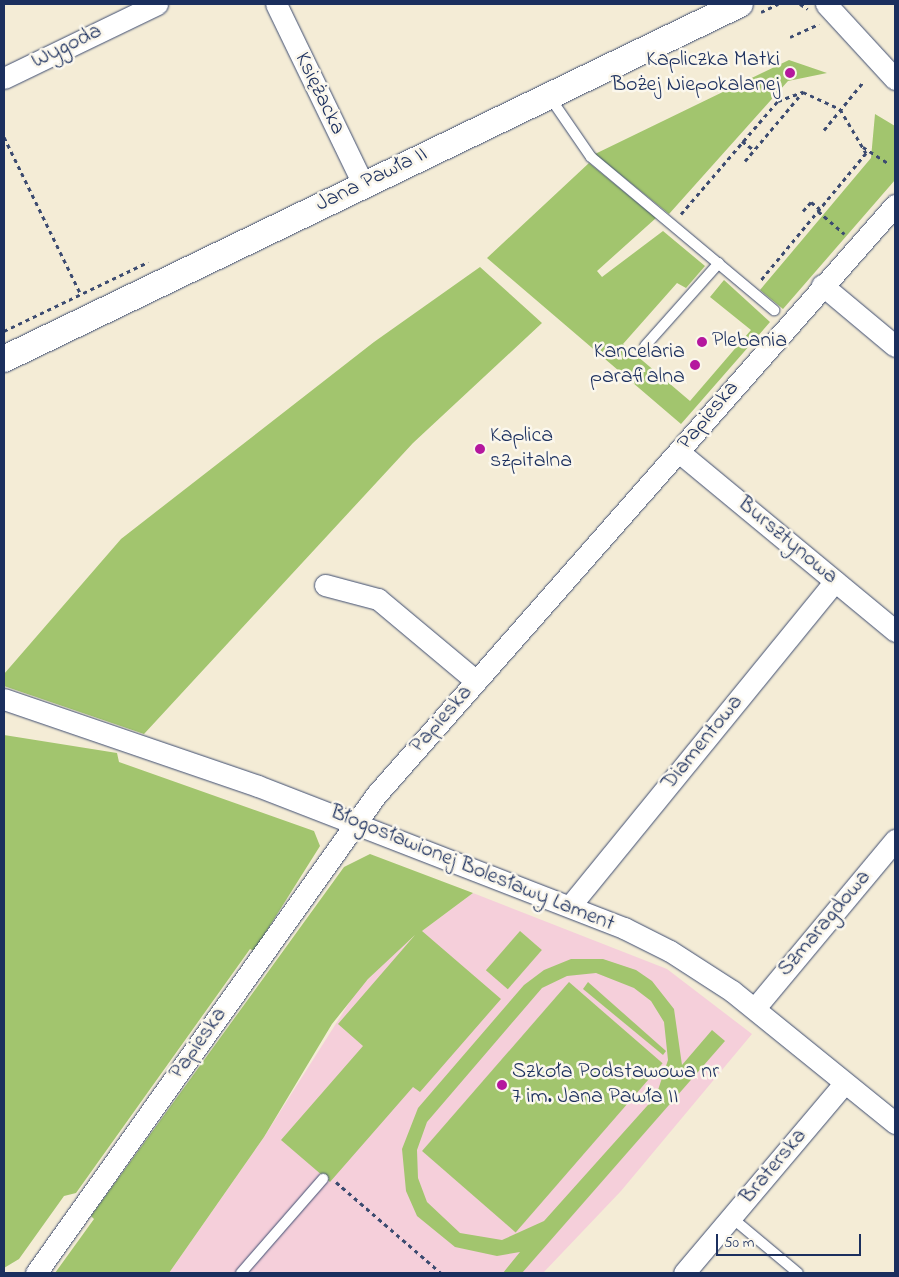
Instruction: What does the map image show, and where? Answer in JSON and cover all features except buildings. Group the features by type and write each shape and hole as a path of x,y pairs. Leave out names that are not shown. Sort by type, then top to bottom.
{"street":[{"name":"Wygoda","path":"4,78 157,4"},
{"name":"Księżacka","path":"276,4 363,184"},
{"name":"Jana Pawła II","path":"4,359 363,184 740,4"},
{"path":"824,12 895,79"},
{"name":"Papieska","path":"36,1273 355,822 476,681 679,452 822,285 895,205"},
{"path":"822,285 895,346"},
{"name":"Bursztynowa","path":"679,452 895,631"},
{"name":"Diamentowa","path":"570,906 835,581"},
{"path":"324,585 378,599 476,681"},
{"name":"Błogosławionej Bolesławy Lament","path":"4,699 186,759 355,822 570,906 670,951 755,1008 844,1084 895,1123"},
{"name":"Szmaragdowa","path":"755,1008 895,840"},
{"name":"Braterska","path":"684,1273 844,1084"}],"lane":[{"path":"549,95 590,157 774,310"},
{"path":"645,346 719,263"},
{"path":"241,1273 323,1178"},
{"path":"731,1217 798,1273"}],"path":[{"path":"790,37 824,12"},
{"path":"824,130 864,81"},
{"path":"745,161 803,92"},
{"path":"672,224 742,141 778,102 803,92 840,109 866,153 751,291"},
{"path":"4,137 90,316"},
{"path":"742,141 754,150"},
{"path":"862,147 888,163"},
{"path":"803,210 811,202 848,237"},
{"path":"323,1178 334,1180 441,1273"}],"shaded area":[{"name":"Szkoła Podstawowa nr 7 im. Jana Pawła II","path":"473,893 667,969 752,1034 621,1191 543,1273 169,1273 264,1137 356,992 395,951"}],"green space":[{"path":"789,60 827,73 788,81 669,214 595,154"},
{"path":"875,114 895,126 895,180 783,309 760,290 871,158"},
{"path":"589,163 656,218 597,271 602,277 663,231 705,266 686,288 677,283 623,344 690,401 751,330 710,297 724,280 770,322 681,424 487,258"},
{"path":"480,267 542,323 413,443 144,734 4,686 4,674 121,539 374,342"},
{"path":"4,735 117,753 119,762 314,831 320,846 254,951 250,949 76,1193 64,1196 19,1259 4,1268"},
{"path":"370,854 473,893 422,931 501,999 420,1092 413,1087 330,1182 281,1140 363,1046 338,1024 415,935 368,979 332,1024 264,1137 169,1273 55,1273 94,1219 91,1216 344,867"},
{"path":"520,931 542,950 508,989 486,970"},
{"path":"571,959 603,959 636,970 652,981 674,1009 682,1065 712,1030 725,1041 522,1273 503,1273 520,1252 497,1256 455,1247 417,1216 406,1191 402,1149 418,1108 524,985 544,970","holes":["596,973 634,988 651,1001 664,1022 668,1060 656,1096 544,1221 502,1240 460,1233 427,1202 418,1178 417,1150 427,1122 542,988 567,976"]},
{"path":"569,982 663,1063 516,1232 422,1151"},
{"path":"588,982 666,1051 663,1055 583,989"}],"place":[{"name":"Kapliczka Matki Bożej Niepokalanej","path":"790,73"},
{"name":"Plebania","path":"702,342"},
{"name":"Kancelaria parafialna","path":"695,365"},
{"name":"Kaplica szpitalna","path":"480,449"},
{"name":"Szkoła Podstawowa nr 7 im. Jana Pawła II","path":"502,1085"}]}
